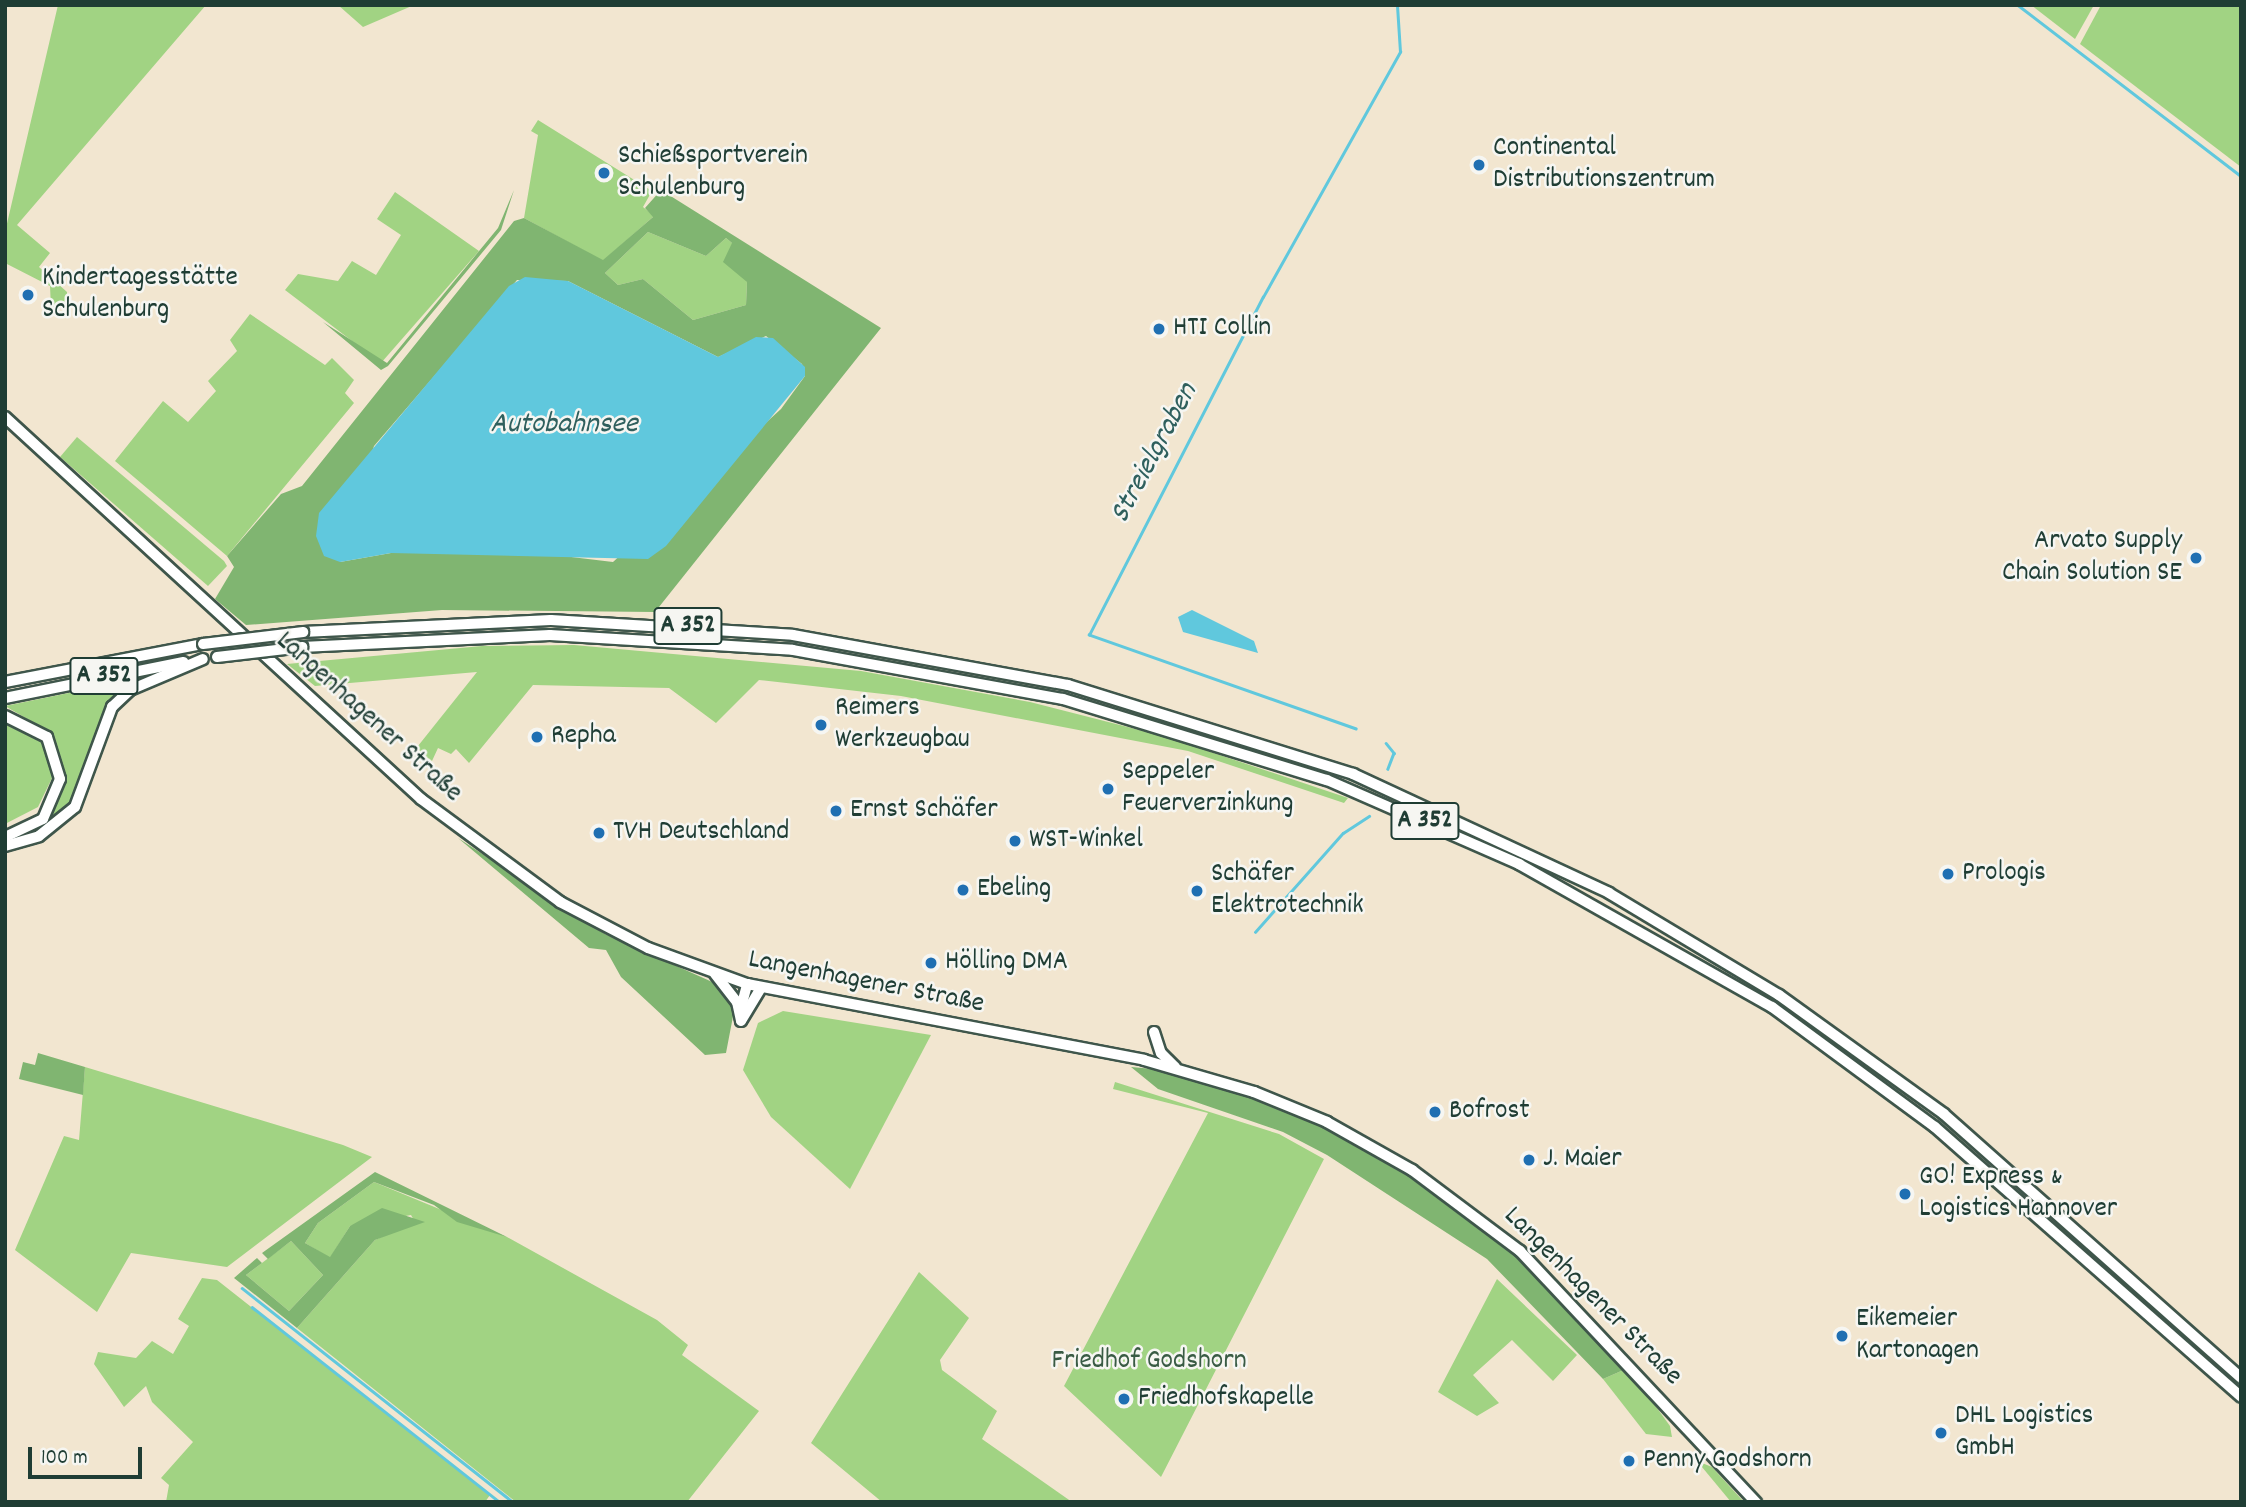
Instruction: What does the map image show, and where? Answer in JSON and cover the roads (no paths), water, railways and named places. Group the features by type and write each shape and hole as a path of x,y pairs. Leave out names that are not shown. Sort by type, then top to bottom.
{"highway":[{"name":"A 352","path":"5,682 203,644 303,632 551,620 805,637 1068,685 1208,724 1353,774 1609,893 1779,995 1944,1114 2241,1378"},
{"name":"A 352","path":"5,698 203,659 302,647 550,635 713,643 867,660 1157,724 1359,793 1603,907 1772,1007 1973,1158 2241,1397"},
{"path":"5,846 39,836 75,807 112,707 130,690 203,659"},
{"path":"5,716 30,723 47,737 61,779 43,819 5,837"}],"main road":[{"name":"Langenhagener Straße","path":"5,417 488,854 610,930 714,974 761,988 1175,1068 1327,1122 1471,1212 1601,1330 1756,1502"},
{"path":"714,974 740,1012"},
{"path":"747,984 740,1012 741,1021 761,988"},
{"path":"1154,1032 1161,1053 1175,1068"}],"water":[{"name":"Autobahnsee","path":"525,277 568,281 718,357 756,337 773,338 805,367 805,376 666,546 648,559 391,553 340,562 324,556 316,536 319,513 509,286"},
{"path":"1192,610 1254,641 1258,653 1183,632 1178,617"}],"waterway":[{"name":"Streielgraben","path":"1356,729 1089,635 1263,297 1400,52 1397,5"},
{"path":"2018,5 2241,176"},
{"name":"Streielgraben","path":"1386,743 1394,753 1388,769"},
{"name":"Streielgraben","path":"1255,932 1343,833 1369,816"},
{"path":"242,1288 513,1502"},
{"path":"252,1307 500,1502"}],"place":[{"name":"Continental Distributionszentrum","path":"1479,165"},
{"name":"Schießsportverein Schulenburg","path":"604,173"},
{"name":"Kindertagesstätte Schulenburg","path":"28,295"},
{"name":"HTI Collin","path":"1159,329"},
{"name":"Arvato Supply Chain Solution SE","path":"2196,558"},
{"name":"Reimers Werkzeugbau","path":"821,725"},
{"name":"Repha","path":"537,737"},
{"name":"Seppeler Feuerverzinkung","path":"1108,789"},
{"name":"Ernst Schäfer","path":"836,811"},
{"name":"TVH Deutschland","path":"599,833"},
{"name":"WST-Winkel","path":"1015,841"},
{"name":"Prologis","path":"1948,874"},
{"name":"Ebeling","path":"963,890"},
{"name":"Schäfer Elektrotechnik","path":"1197,891"},
{"name":"Hölling DMA","path":"931,963"},
{"name":"Bofrost","path":"1435,1112"},
{"name":"J. Maier","path":"1529,1160"},
{"name":"GO! Express & Logistics Hannover","path":"1905,1194"},
{"name":"Eikemeier Kartonagen","path":"1842,1336"},
{"name":"Friedhofskapelle","path":"1124,1399"},
{"name":"DHL Logistics GmbH","path":"1941,1433"},
{"name":"Penny Godshorn","path":"1629,1461"}],"park label":[{"name":"Friedhof Godshorn","path":"1149,1362"}]}
